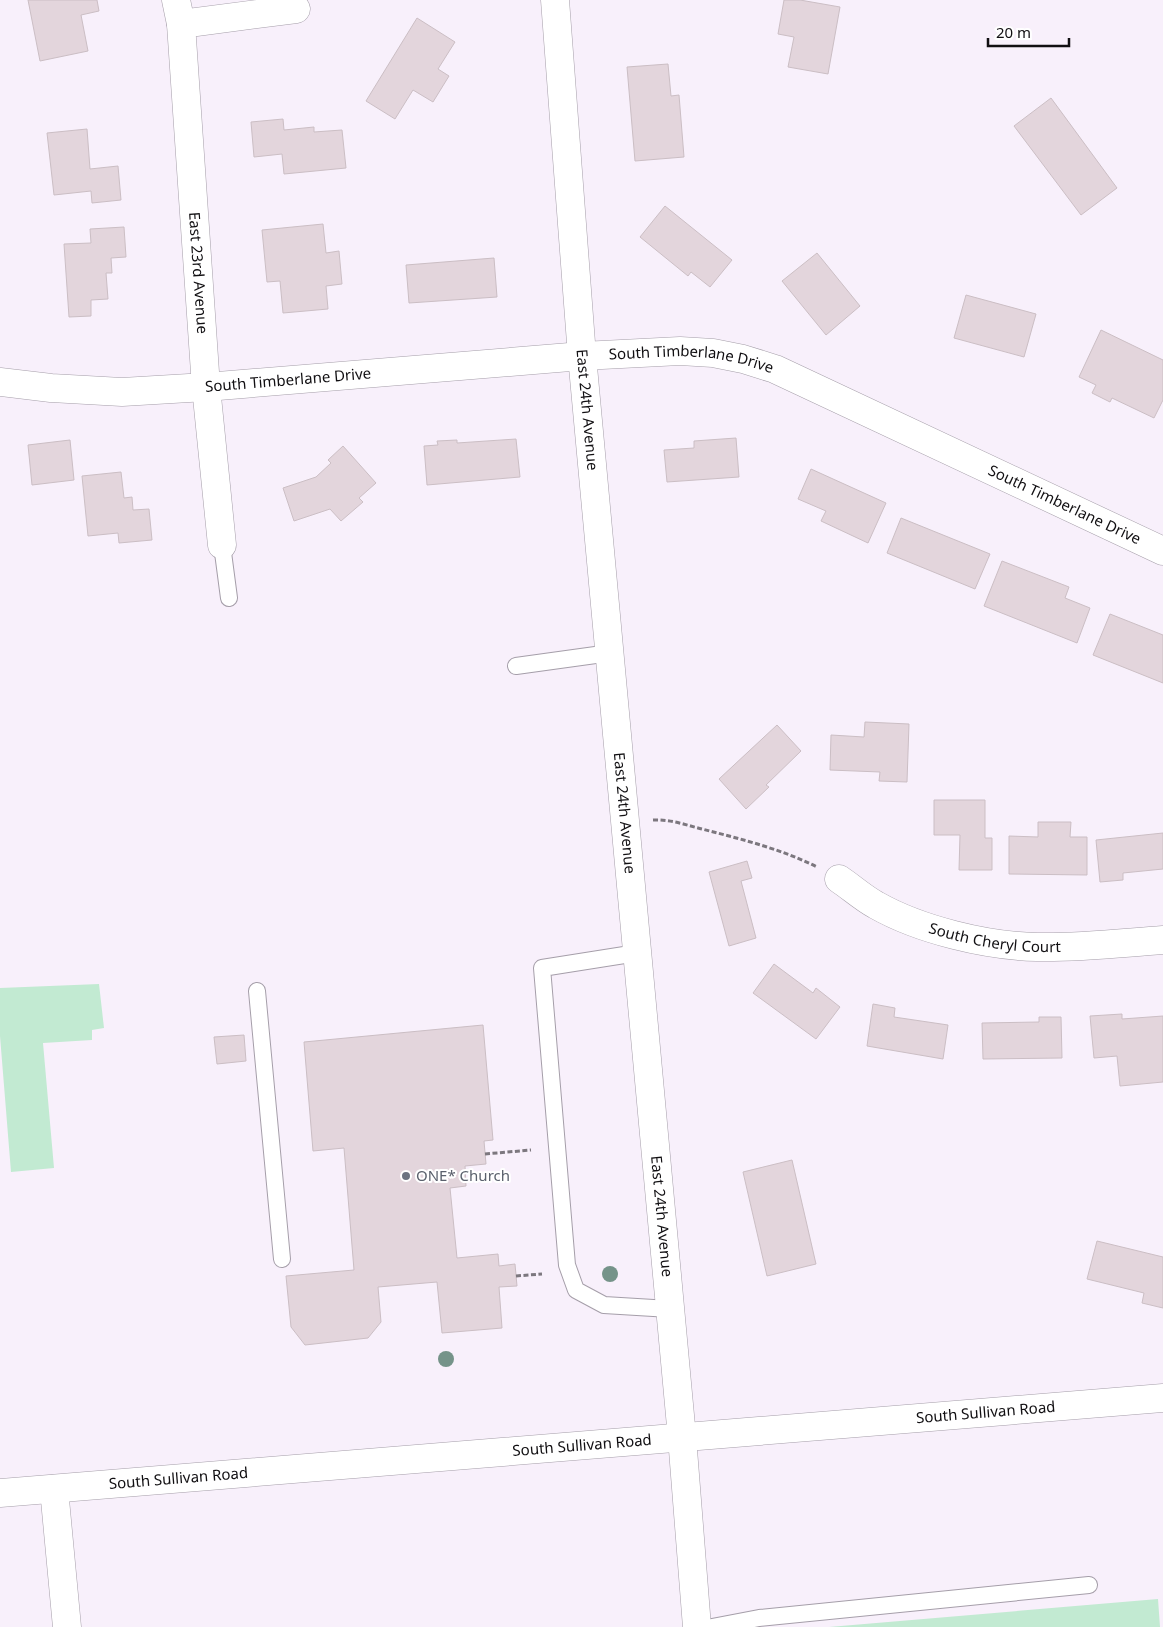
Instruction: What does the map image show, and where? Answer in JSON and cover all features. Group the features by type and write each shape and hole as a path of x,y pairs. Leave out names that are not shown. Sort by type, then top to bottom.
{"street":[{"name":"East 24th Avenue","path":"555,0 582,356 682,1437 697,1627"},
{"path":"178,12 296,9"},
{"name":"East 23rd Avenue","path":"178,12 206,387 222,545"},
{"name":"South Timberlane Drive","path":"0,382 51,388 122,392 206,387 582,356 688,352 713,353 744,359 775,369 1163,551"},
{"name":"South Cheryl Court","path":"839,879 876,905 907,919 940,931 993,943 1036,947 1163,940"},
{"name":"South Sullivan Road","path":"0,1493 1163,1398"},
{"path":"54,1489 67,1627"}],"lane":[{"path":"222,545 229,598"},
{"path":"516,666 610,653"},
{"path":"637,953 542,968 566,1256 567,1265 576,1290 604,1305 670,1309"},
{"path":"257,991 282,1259"},
{"path":"712,1627 759,1618 1089,1585"}],"path":[{"path":"625,821 658,819 679,822 728,835 796,856 839,879"},
{"path":"486,1154 531,1150"},
{"path":"516,1276 542,1274"}],"green space":[{"path":"99,984 104,1028 92,1030 92,1040 43,1043 54,1168 11,1172 0,1036 0,988"},
{"path":"1158,1599 1160,1627 829,1627"}],"building":[{"path":"28,0 97,0 99,11 81,15 88,51 40,61"},
{"path":"784,0 800,0 840,7 828,74 788,67 794,37 778,34"},
{"path":"417,18 455,42 438,69 449,76 433,102 413,90 395,119 366,101"},
{"path":"668,64 671,96 679,95 684,157 635,161 627,67"},
{"path":"1051,98 1117,188 1081,215 1014,126"},
{"path":"283,119 284,130 314,127 314,132 342,130 346,168 284,174 282,154 254,157 251,122"},
{"path":"87,129 90,169 118,166 121,200 92,203 91,191 54,195 47,133"},
{"path":"665,206 732,260 710,287 691,272 688,276 640,237"},
{"path":"323,224 326,253 339,251 342,284 326,286 328,309 283,313 280,281 267,282 262,230"},
{"path":"124,227 126,257 111,258 112,273 106,273 108,299 91,300 91,316 69,317 64,244 91,243 90,229"},
{"path":"817,253 860,306 826,335 782,281"},
{"path":"494,258 497,297 409,303 406,265"},
{"path":"966,295 1036,314 1024,357 954,338"},
{"path":"1101,330 1163,360 1163,400 1154,418 1112,398 1110,402 1092,393 1096,385 1079,377"},
{"path":"736,438 739,477 667,482 664,450 694,448 694,441"},
{"path":"516,439 520,477 427,485 424,446 438,445 437,441 457,440 457,443"},
{"path":"70,440 74,480 32,485 28,445"},
{"path":"343,446 376,483 359,498 363,502 341,521 330,509 294,521 283,488 316,477 331,463 328,460"},
{"path":"811,469 886,503 868,543 821,521 826,511 798,499"},
{"path":"121,472 124,498 132,497 133,510 149,509 152,540 119,543 118,533 88,536 82,476"},
{"path":"901,518 990,554 975,589 887,553"},
{"path":"1002,561 1069,587 1065,598 1090,608 1077,643 984,606"},
{"path":"1110,614 1163,635 1163,683 1093,655"},
{"path":"865,722 909,724 907,782 879,781 880,772 830,770 831,735 864,737"},
{"path":"777,725 801,751 766,785 769,787 746,809 719,779"},
{"path":"934,800 985,800 985,838 992,838 992,870 959,870 960,835 934,835"},
{"path":"1038,822 1071,822 1070,837 1087,837 1087,875 1009,874 1009,836 1038,837"},
{"path":"1163,833 1163,869 1123,873 1123,880 1100,882 1096,840"},
{"path":"747,861 752,878 741,881 756,938 729,946 709,872"},
{"path":"774,964 813,993 816,988 840,1007 816,1039 753,993"},
{"path":"873,1004 895,1008 894,1017 948,1025 943,1059 867,1046"},
{"path":"1122,1014 1122,1019 1163,1016 1163,1082 1120,1086 1117,1056 1094,1058 1090,1016"},
{"path":"1039,1017 1061,1017 1062,1058 983,1059 982,1023 1039,1022"},
{"name":"ONE* Church","path":"483,1025 493,1140 484,1141 486,1164 465,1166 466,1186 450,1188 457,1258 498,1254 499,1266 515,1264 517,1286 499,1287 502,1328 442,1333 437,1282 378,1287 381,1322 368,1338 305,1345 291,1327 286,1276 354,1270 344,1148 313,1151 304,1042"},
{"path":"244,1035 246,1061 217,1064 214,1037"},
{"path":"792,1160 816,1264 767,1276 743,1172"},
{"path":"1097,1241 1163,1257 1163,1308 1142,1303 1144,1293 1087,1279"}],"place":[{"name":"ONE* Church","path":"406,1176"}]}
